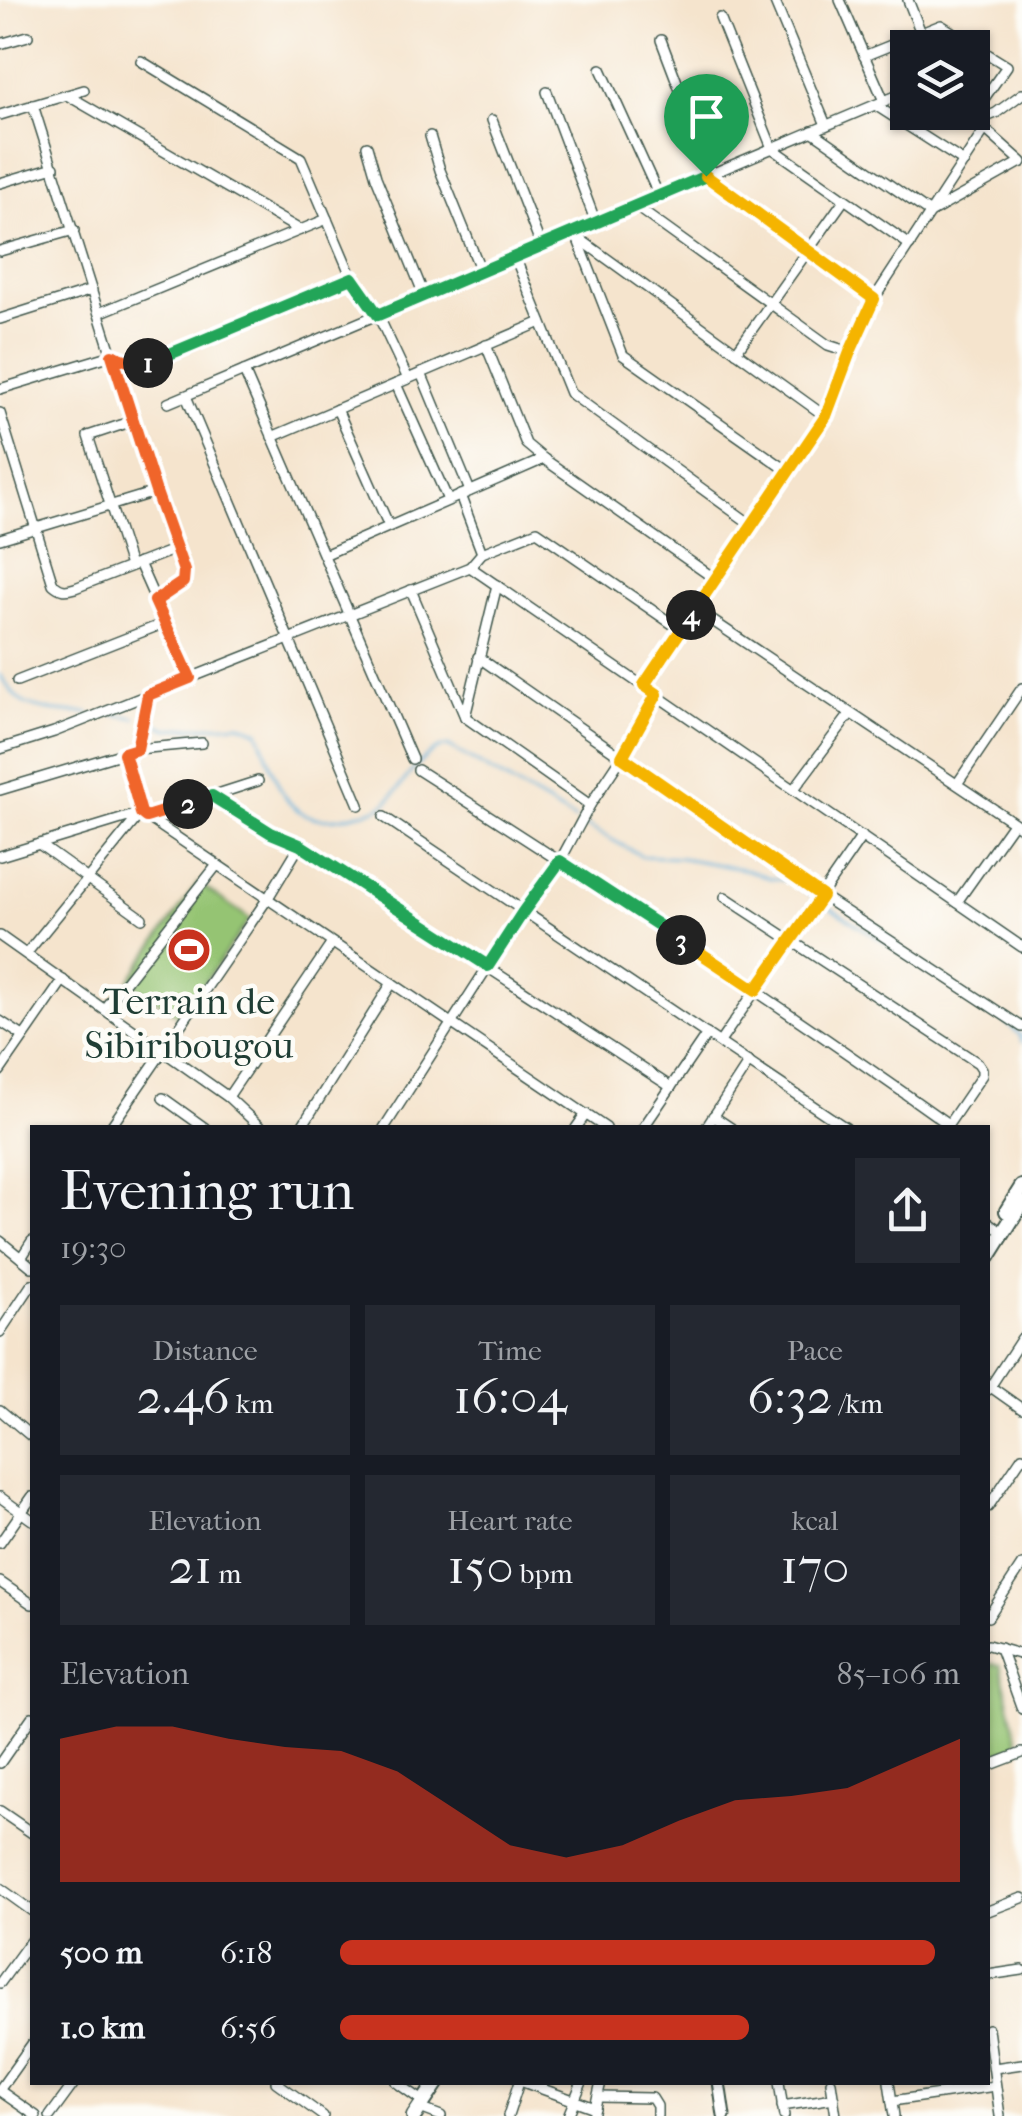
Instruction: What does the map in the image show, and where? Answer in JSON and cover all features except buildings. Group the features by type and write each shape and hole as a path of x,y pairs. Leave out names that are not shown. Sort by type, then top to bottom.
{"highway":[{"path":"990,1230 1022,1187"},
{"path":"990,1254 1022,1203"},
{"path":"419,2108 435,2085"}],"main road":[{"path":"719,2085 724,2116"}],"street":[{"path":"774,0 826,125"},
{"path":"840,0 880,103 964,162"},
{"path":"908,0 921,30"},
{"path":"720,18 772,148 910,244"},
{"path":"0,44 28,36"},
{"path":"661,40 709,175 874,299"},
{"path":"864,56 890,46"},
{"path":"990,55 1007,66 990,89"},
{"path":"141,61 301,158 352,278 378,315 408,379"},
{"path":"601,69 659,196"},
{"path":"0,114 84,90"},
{"path":"547,92 596,223"},
{"path":"990,114 1022,94"},
{"path":"67,95 300,230"},
{"path":"168,403 890,99"},
{"path":"33,105 184,571 183,582 155,601"},
{"path":"492,120 542,246"},
{"path":"644,685 826,416 874,299 985,130"},
{"path":"930,213 1022,162 987,130"},
{"path":"812,131 930,213"},
{"path":"430,136 481,271"},
{"path":"366,146 424,295"},
{"path":"0,183 54,167"},
{"path":"736,352 844,200"},
{"path":"636,206 828,346 850,352"},
{"path":"99,313 327,219"},
{"path":"0,251 74,230"},
{"path":"576,234 826,416"},
{"path":"576,234 623,355 788,471"},
{"path":"516,257 570,393 752,525"},
{"path":"0,389 112,355 141,366 352,278"},
{"path":"0,320 92,290"},
{"path":"272,437 542,322"},
{"path":"486,346 526,444 715,579"},
{"path":"244,371 412,759"},
{"path":"421,373 470,490"},
{"path":"396,384 448,500"},
{"path":"186,396 359,805"},
{"path":"337,409 389,526"},
{"path":"0,413 53,584 65,591 176,548"},
{"path":"133,422 88,436 109,506 190,678"},
{"path":"324,555 544,459"},
{"path":"0,539 156,492"},
{"path":"460,495 482,553"},
{"path":"0,749 54,732 470,567 482,553 537,531 680,630"},
{"path":"470,567 1022,947"},
{"path":"465,717 497,585"},
{"path":"411,590 465,717 590,805"},
{"path":"695,609 1018,825 957,902"},
{"path":"17,682 165,623"},
{"path":"478,657 822,896 1022,1027"},
{"path":"957,784 1022,688"},
{"path":"386,1125 560,861 657,694"},
{"path":"137,749 148,695"},
{"path":"794,789 850,714"},
{"path":"0,790 137,749 202,743"},
{"path":"124,753 144,815 602,1125"},
{"path":"418,770 756,990 946,1125"},
{"path":"0,856 258,781"},
{"path":"212,796 271,833 300,845 671,1088"},
{"path":"26,954 144,815"},
{"path":"384,817 842,1125"},
{"path":"720,1042 862,836"},
{"path":"38,844 142,918"},
{"path":"115,1125 300,845"},
{"path":"104,1009 217,864"},
{"path":"725,898 978,1063 982,1075 948,1125"},
{"path":"0,936 228,1097 258,1125"},
{"path":"228,1097 332,943"},
{"path":"0,1071 63,980"},
{"path":"303,1125 392,983"},
{"path":"0,1021 24,1036"},
{"path":"646,1125 708,1034"},
{"path":"708,1125 748,1062"},
{"path":"163,1098 201,1125"},
{"path":"578,1125 586,1114"},
{"path":"714,1116 728,1125"},
{"path":"0,1241 30,1266"},
{"path":"21,1258 30,1244"},
{"path":"0,1332 30,1287"},
{"path":"990,1384 1022,1338"},
{"path":"990,1388 1022,1409"},
{"path":"0,1410 30,1435"},
{"path":"990,1504 1022,1457"},
{"path":"1011,1474 1022,1481"},
{"path":"0,1496 30,1518"},
{"path":"0,1544 30,1500"},
{"path":"990,1614 1022,1565"},
{"path":"0,1582 30,1603"},
{"path":"990,1646 1022,1655"},
{"path":"1000,1648 1022,1709"},
{"path":"0,1763 30,1719"},
{"path":"990,1765 1022,1753"},
{"path":"0,1811 30,1832"},
{"path":"0,1888 30,1910"},
{"path":"990,1910 1022,1898"},
{"path":"0,1983 30,1942"},
{"path":"990,1975 1022,1970"},
{"path":"990,2043 1000,2116"},
{"path":"30,2047 0,2090 36,2116"},
{"path":"994,2068 1022,2064"},
{"path":"50,2116 73,2085"},
{"path":"280,2085 323,2116"},
{"path":"399,2085 419,2108 440,2116"},
{"path":"508,2116 520,2085"},
{"path":"530,2085 596,2107 652,2098 657,2116"},
{"path":"568,2116 581,2085"},
{"path":"779,2085 783,2111 834,2098"},
{"path":"832,2085 836,2116"},
{"path":"889,2085 894,2116"},
{"path":"892,2101 950,2088 995,2086"}],"green space":[{"name":"Terrain de Sibiribougou","path":"198,883 250,919 180,1017 129,981"},
{"path":"990,1664 1000,1665 1019,1746 990,1755"}],"waterway":[{"path":"0,675 15,696 27,704 54,711 89,713"},
{"path":"112,714 136,718"},
{"path":"148,720 168,729 240,724 258,731 287,799 311,817 329,819 380,807 422,761 448,746 576,820"},
{"path":"583,824 642,856 682,858 748,870 790,881 814,897"},
{"path":"821,902 894,948"},
{"path":"1001,1018 1020,1035 1022,1042"}],"place":[{"name":"Terrain de Sibiribougou","path":"189,950"}],"route":[{"path":"706,176 874,299 826,416 644,685 657,694 622,757 822,896 756,990 560,861 488,966 300,845 251,822 212,796 146,817 141,813 124,753 137,749 148,695 190,678 155,601 176,589 185,576 112,355 141,366 352,278 378,315 706,176"}]}
